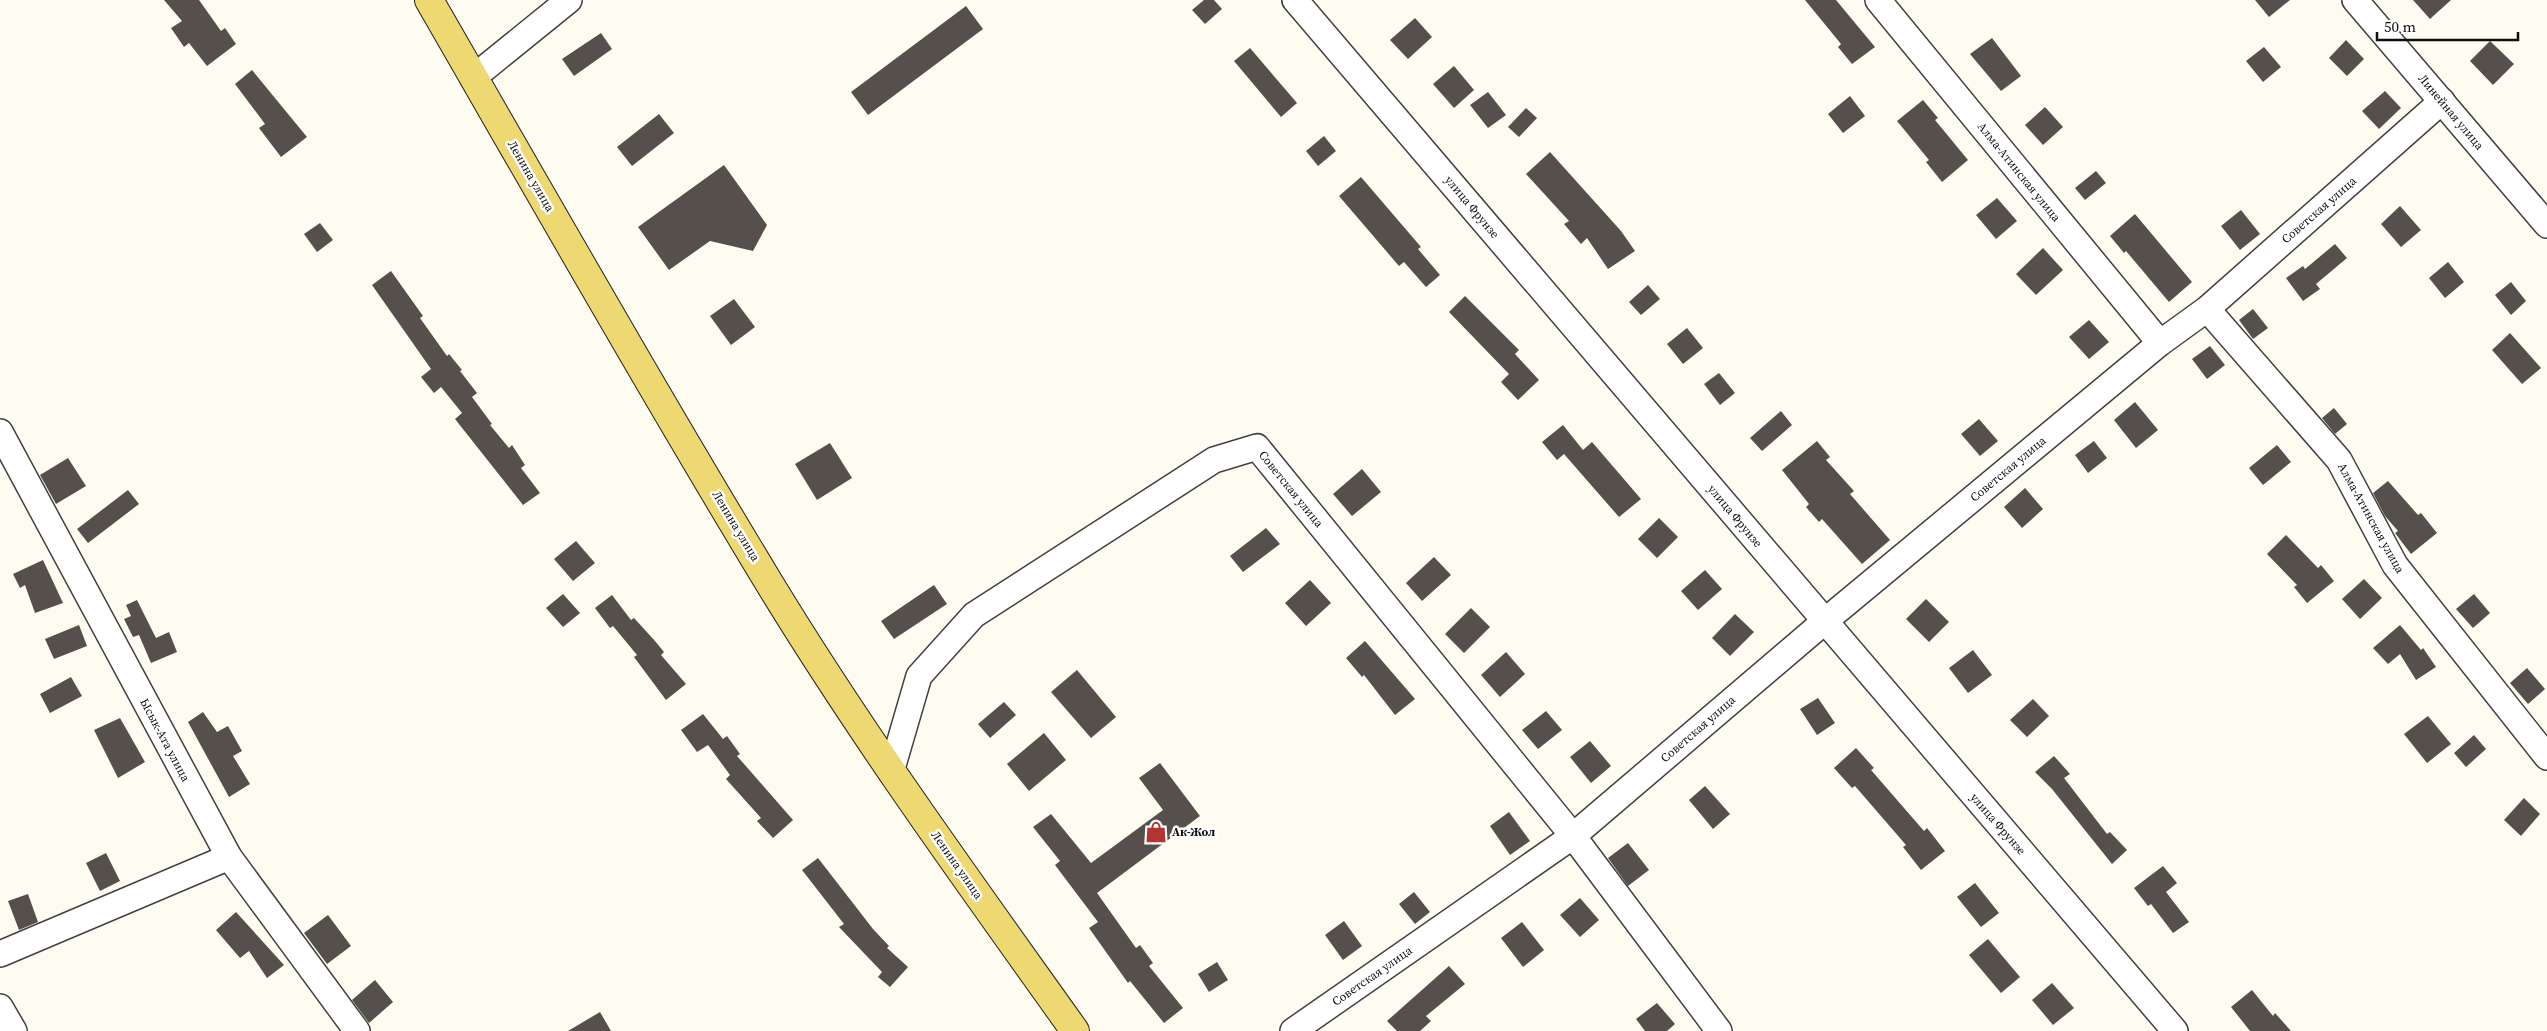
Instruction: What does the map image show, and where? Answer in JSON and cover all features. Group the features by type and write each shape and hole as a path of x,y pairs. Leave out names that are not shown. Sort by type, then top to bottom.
{"main road":[{"name":"Ленина улица","path":"429,0 588,277 772,588 891,772 1075,1031"}],"street":[{"path":"474,77 569,0"},
{"name":"улица Фрунзе","path":"1295,0 2175,1031"},
{"name":"Алма-Атинская улица","path":"1878,0 2160,343"},
{"name":"Линейная улица","path":"2355,0 2547,225"},
{"name":"Советская улица","path":"1293,1031 1573,836 1824,621 2160,343 2207,309 2442,101"},
{"name":"Алма-Атинская улица","path":"2207,309 2339,460 2395,565 2547,757"},
{"name":"Ысык-Ата улица","path":"0,432 229,857 356,1031"},
{"name":"Советская улица","path":"891,772 919,676 974,615 1214,460 1258,446 1573,836 1719,1031"},
{"path":"0,954 229,857"},
{"path":"0,1007 14,1031"}],"building":[{"path":"164,0 199,0 221,31 225,28 236,44 207,66 189,43 184,47 171,28 182,21"},
{"path":"1204,0 1214,0 1222,9 1205,24 1192,10"},
{"path":"1805,0 1836,0 1875,47 1852,64 1838,47 1841,44"},
{"path":"2255,0 2290,0 2269,17"},
{"path":"2413,0 2451,0 2430,19"},
{"path":"966,6 983,29 868,115 851,92"},
{"path":"1415,18 1432,37 1408,59 1390,40"},
{"path":"601,33 612,49 574,76 562,59"},
{"path":"1992,38 2021,76 2001,91 1970,54"},
{"path":"2346,40 2364,59 2347,76 2329,58"},
{"path":"2490,41 2514,64 2493,85 2470,61"},
{"path":"2264,47 2281,67 2263,82 2246,61"},
{"path":"1250,48 1297,103 1281,117 1234,61"},
{"path":"1454,66 1474,90 1454,108 1433,84"},
{"path":"252,70 307,137 281,157 259,128 265,124 235,84"},
{"path":"2385,91 2401,108 2379,129 2362,111"},
{"path":"1488,92 1506,115 1488,128 1470,105"},
{"path":"1850,96 1865,116 1843,133 1828,114"},
{"path":"1923,100 1938,118 1935,120 1968,160 1942,182 1926,162 1929,160 1897,121"},
{"path":"2045,107 2063,127 2043,145 2025,125"},
{"path":"1526,108 1537,118 1519,137 1508,127"},
{"path":"659,114 674,133 632,166 617,147"},
{"path":"1324,136 1336,151 1318,166 1306,151"},
{"path":"1550,152 1621,231 1635,251 1608,269 1587,238 1581,244 1564,224 1569,221 1526,174"},
{"path":"724,165 767,225 753,251 710,241 669,270 638,227"},
{"path":"2096,171 2106,183 2085,200 2075,188"},
{"path":"1361,177 1421,247 1418,249 1440,275 1426,287 1404,262 1399,266 1339,196"},
{"path":"1997,198 2017,221 1996,239 1976,215"},
{"path":"2400,206 2421,230 2401,247 2381,224"},
{"path":"2241,210 2260,234 2240,250 2221,226"},
{"path":"2135,214 2192,282 2169,302 2126,251 2124,253 2110,236"},
{"path":"320,223 333,240 317,252 304,234"},
{"path":"2335,244 2347,258 2316,284 2320,289 2303,301 2286,278 2303,266 2305,269"},
{"path":"2043,248 2063,270 2036,295 2016,274"},
{"path":"2448,262 2464,282 2445,298 2429,278"},
{"path":"391,271 423,316 420,318 447,356 449,354 462,370 460,371 477,393 472,397 492,424 490,425 509,448 512,445 525,465 521,468 540,493 523,505 455,419 462,413 441,387 434,393 421,377 431,369 372,285"},
{"path":"2511,282 2526,301 2511,315 2495,295"},
{"path":"1648,285 1660,299 1641,315 1629,302"},
{"path":"1465,296 1519,350 1515,354 1539,380 1518,400 1501,382 1509,374 1449,312"},
{"path":"734,299 755,327 731,345 710,316"},
{"path":"2253,309 2268,328 2253,339 2239,320"},
{"path":"2089,320 2109,342 2089,359 2069,337"},
{"path":"1687,328 1703,348 1683,364 1667,344"},
{"path":"2510,333 2541,368 2522,384 2492,350"},
{"path":"2210,346 2225,365 2207,379 2192,359"},
{"path":"1719,373 1735,393 1720,405 1704,384"},
{"path":"2135,402 2158,430 2136,448 2114,420"},
{"path":"2334,408 2347,424 2335,434 2322,418"},
{"path":"1781,411 1792,425 1762,451 1750,438"},
{"path":"1979,419 1998,441 1980,456 1961,434"},
{"path":"1563,425 1583,450 1592,442 1641,499 1619,517 1564,454 1557,460 1542,442"},
{"path":"1817,441 1830,457 1826,460 1854,491 1850,494 1890,540 1862,564 1822,519 1819,522 1806,507 1809,504 1782,470"},
{"path":"2094,441 2107,458 2088,473 2075,455"},
{"path":"830,443 852,478 817,500 795,464"},
{"path":"2277,445 2291,462 2263,485 2249,468"},
{"path":"68,458 86,486 56,504 40,475"},
{"path":"1362,469 1381,492 1352,516 1333,494"},
{"path":"2388,481 2418,515 2421,513 2437,533 2411,554 2395,533 2398,531 2385,516 2373,493"},
{"path":"2025,488 2043,509 2022,528 2004,507"},
{"path":"128,490 139,504 88,543 77,529"},
{"path":"1659,518 1678,537 1657,558 1638,539"},
{"path":"1266,528 1280,544 1243,572 1230,556"},
{"path":"2286,535 2318,568 2321,565 2334,581 2307,603 2294,587 2297,585 2267,554"},
{"path":"576,541 595,563 573,581 554,559"},
{"path":"1434,557 1451,575 1422,601 1406,583"},
{"path":"43,560 63,603 35,613 25,585 20,588 13,574"},
{"path":"1705,570 1722,589 1698,610 1681,591"},
{"path":"2364,579 2382,598 2360,619 2342,599"},
{"path":"1310,580 1331,603 1306,626 1285,603"},
{"path":"934,585 947,604 894,639 881,621"},
{"path":"563,594 580,613 563,627 546,608"},
{"path":"2474,594 2490,613 2473,628 2456,609"},
{"path":"612,595 631,620 634,618 655,641 664,652 661,655 686,684 666,700 634,657 637,655 613,626 610,628 595,608"},
{"path":"1926,599 1949,622 1929,642 1906,619"},
{"path":"137,600 156,638 169,632 177,652 151,663 139,635 133,637 124,619 131,616 126,605"},
{"path":"1471,608 1490,627 1464,653 1445,634"},
{"path":"1735,614 1754,632 1730,656 1712,638"},
{"path":"79,625 87,646 54,659 45,639"},
{"path":"2400,625 2421,650 2423,648 2436,667 2416,680 2400,654 2388,664 2373,648"},
{"path":"1365,641 1415,699 1395,715 1364,675 1362,677 1346,658"},
{"path":"1973,650 1992,675 1968,693 1949,668"},
{"path":"1506,652 1525,674 1500,697 1481,675"},
{"path":"2527,668 2545,689 2528,704 2510,683"},
{"path":"1077,670 1116,717 1091,738 1051,692"},
{"path":"71,677 82,696 50,713 40,694"},
{"path":"1818,698 1835,723 1817,735 1800,709"},
{"path":"2033,699 2049,716 2027,737 2010,720"},
{"path":"1004,702 1016,715 990,738 978,724"},
{"path":"1546,711 1562,730 1538,749 1522,730"},
{"path":"203,712 217,732 228,726 242,751 233,756 250,784 229,797 188,722"},
{"path":"703,714 723,739 727,736 740,754 737,756 793,820 773,838 757,821 761,818 726,779 730,775 708,745 697,752 681,730"},
{"path":"2428,716 2451,744 2427,763 2404,734"},
{"path":"120,718 145,762 118,778 94,730"},
{"path":"1044,733 1066,760 1029,791 1007,764"},
{"path":"2474,735 2486,749 2466,767 2454,753"},
{"path":"1590,741 1611,766 1591,783 1570,757"},
{"path":"1856,748 1874,768 1871,770 1924,831 1927,828 1945,851 1921,870 1903,847 1906,845 1855,786 1852,788 1834,768"},
{"path":"2054,756 2070,774 2064,778 2107,834 2110,832 2127,850 2112,864 2052,789 2035,772"},
{"path":"1160,763 1200,816 1097,893 1136,948 1140,945 1153,963 1149,966 1183,1008 1164,1023 1130,981 1128,983 1089,928 1098,922 1055,865 1060,861 1033,827 1051,814 1091,863 1163,810 1139,778"},
{"path":"1705,786 1730,814 1713,829 1689,800"},
{"path":"2524,798 2540,814 2521,836 2504,820"},
{"path":"1509,812 1530,841 1510,855 1490,826"},
{"path":"1628,843 1649,870 1628,886 1608,858"},
{"path":"106,853 120,881 100,891 86,863"},
{"path":"818,858 873,929 889,946 887,948 908,967 890,987 878,977 882,972 839,927 844,924 802,870"},
{"path":"2163,866 2177,883 2166,892 2189,922 2173,933 2151,904 2148,906 2134,888"},
{"path":"1975,883 1999,913 1981,927 1957,897"},
{"path":"1414,892 1430,912 1415,924 1399,904"},
{"path":"28,894 38,922 19,930 8,901"},
{"path":"1580,898 1599,920 1580,937 1560,915"},
{"path":"236,912 284,965 267,978 249,951 240,958 216,930"},
{"path":"328,915 351,946 327,964 304,933"},
{"path":"1344,921 1362,946 1343,960 1325,935"},
{"path":"1522,922 1544,950 1523,967 1501,938"},
{"path":"1988,939 2020,977 2001,993 1969,955"},
{"path":"1217,962 1228,980 1209,992 1198,974"},
{"path":"1449,966 1465,984 1426,1016 1431,1021 1420,1031 1397,1031 1387,1021"},
{"path":"375,980 393,1002 369,1023 352,1000"},
{"path":"2052,983 2074,1008 2053,1025 2032,1000"},
{"path":"2252,990 2273,1016 2275,1013 2291,1031 2250,1031 2231,1007"},
{"path":"1657,1003 1675,1024 1667,1031 1645,1031 1636,1019"},
{"path":"600,1012 611,1031 568,1031"}],"place":[{"name":"Ак-Жол","path":"1156,832"}]}
